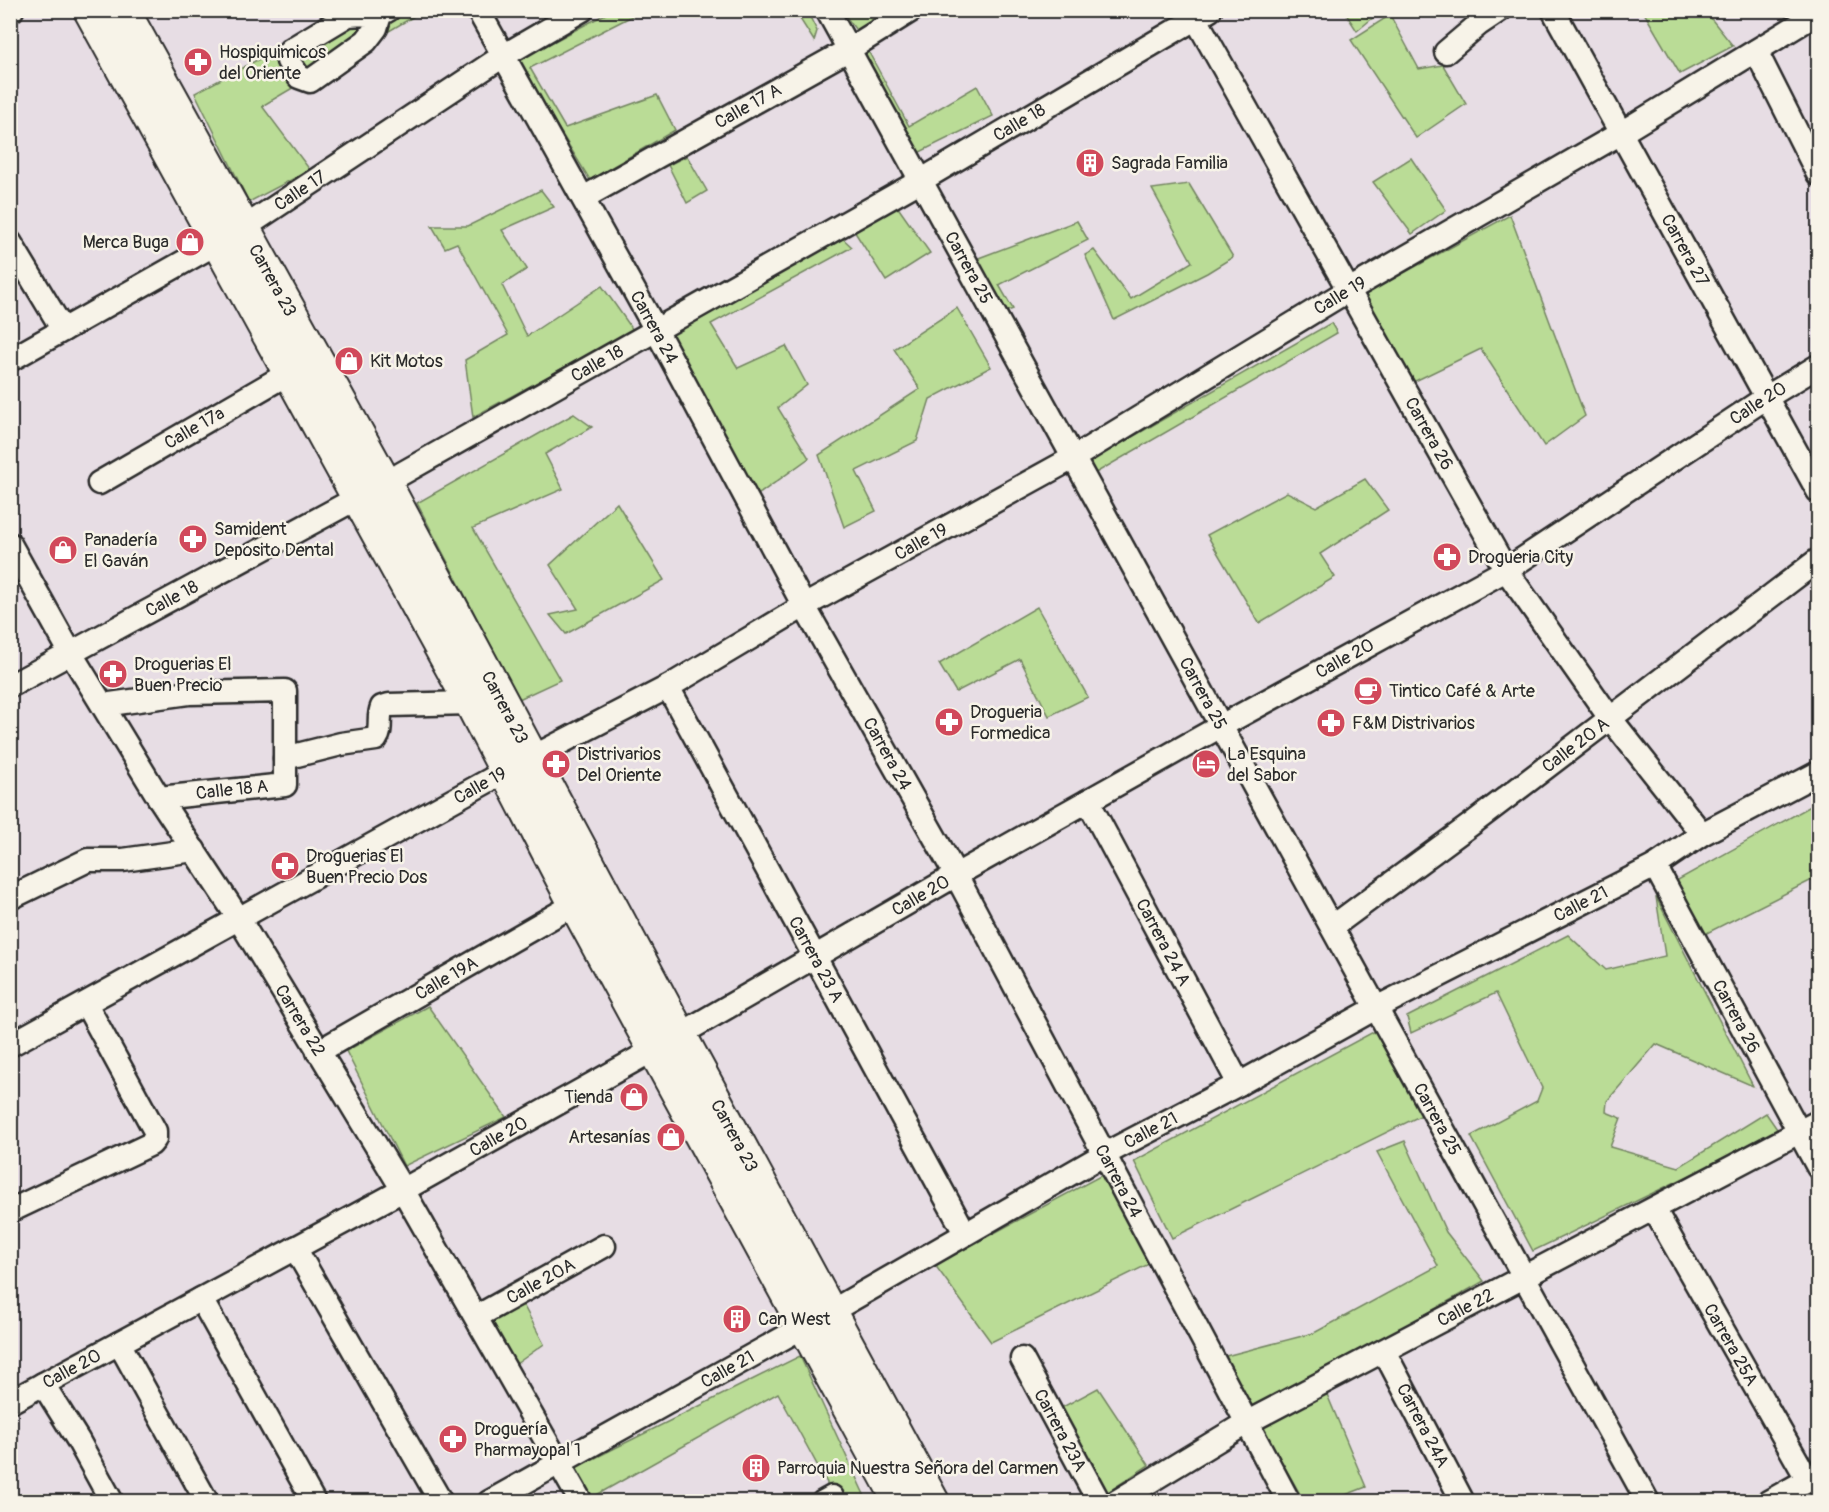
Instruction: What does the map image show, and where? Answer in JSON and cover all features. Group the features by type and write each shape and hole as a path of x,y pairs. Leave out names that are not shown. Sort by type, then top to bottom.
{"street":[{"name":"Carrera 23","path":"90,10 230,237 372,491 818,1319 933,1502"},
{"name":"Carrera 23","path":"123,10 230,237 289,373 372,491 471,703 519,764 575,904 667,1042"},
{"name":"Carrera 24","path":"478,10 656,330 804,606 956,875 1289,1502"},
{"name":"Calle 17","path":"10,360 230,237 503,56 582,10"},
{"name":"Carrera 25","path":"827,10 1648,1502"},
{"name":"Calle 17 A","path":"583,198 848,50 912,10"},
{"path":"1446,52 1479,24 1500,10"},
{"name":"Carrera 27","path":"1553,10 1818,491"},
{"name":"Calle 19","path":"10,1045 519,764 668,687 804,606 1073,458 1347,291 1622,133 1818,13"},
{"name":"Calle 18","path":"10,686 372,491 920,181 1199,14"},
{"name":"Carrera 26","path":"1199,14 1347,291 1506,570 1610,718 1702,834"},
{"path":"1756,51 1818,174"},
{"path":"10,242 63,330"},
{"name":"Calle 20","path":"10,1402 403,1190 1221,726 1506,570 1767,397 1818,366"},
{"name":"Calle 17a","path":"99,483 289,373"},
{"name":"Carrera 22","path":"10,544 70,652 159,798 239,919 403,1190 581,1502"},
{"name":"Calle 20 A","path":"1332,927 1818,560"},
{"name":"Carrera 23 A","path":"668,687 964,1233"},
{"name":"Calle 18 A","path":"103,705 189,693 285,691 285,785 159,798"},
{"path":"285,758 341,744 376,739 381,730 382,707 471,703"},
{"name":"Calle 21","path":"489,1502 818,1319 1103,1155 1239,1084 1376,1008 1655,866 1702,834 1818,773"},
{"name":"Carrera 24 A","path":"1088,801 1239,1084"},
{"path":"10,898 88,860 123,860 194,850"},
{"name":"Carrera 26","path":"1655,866 1809,1127 1818,1167"},
{"name":"Calle 19A","path":"318,1052 575,904"},
{"path":"10,1211 151,1144 155,1139 155,1131 86,1004"},
{"name":"Calle 22","path":"1116,1502 1246,1423 1809,1127"},
{"name":"Carrera 25A","path":"1654,1209 1813,1477"},
{"name":"Calle 20A","path":"476,1317 604,1246"},
{"path":"295,1248 441,1502"},
{"path":"201,1299 314,1502"},
{"name":"Carrera 23","path":"818,1319 900,1502"},
{"path":"119,1343 207,1502"},
{"name":"Carrera 24A","path":"1384,1351 1462,1502"},
{"name":"Carrera 23A","path":"1022,1359 1099,1502"},
{"path":"43,1384 78,1440 112,1502"},
{"path":"1768,1502 1813,1477"}],"green space":[{"path":"349,11 423,11 262,106 310,170 249,202 195,93"},
{"path":"611,11 642,11 530,68 565,128 657,95 675,130 590,180 517,61"},
{"path":"795,11 807,11 817,31 814,41"},
{"path":"842,11 894,11 858,33"},
{"path":"1344,11 1381,11 1357,31"},
{"path":"1643,11 1705,11 1733,46 1680,74"},
{"path":"1390,15 1419,69 1443,65 1466,104 1416,138 1351,40"},
{"path":"867,49 909,126 977,86 993,116 912,156 854,53"},
{"path":"687,156 707,191 687,203 668,165"},
{"path":"1411,158 1446,210 1412,234 1373,182"},
{"path":"1189,184 1233,257 1207,273 1114,320 1085,255 1094,250 1131,299 1192,262 1152,189"},
{"path":"541,190 554,207 502,230 527,269 502,285 527,336 602,286 633,330 473,417 465,360 508,335 457,243 445,248 432,226 468,226"},
{"path":"897,206 930,253 886,281 851,226"},
{"path":"1510,215 1585,416 1544,446 1481,349 1409,384 1358,298"},
{"path":"1077,221 1088,240 999,285 1013,309 1005,312 976,259"},
{"path":"838,234 852,247 711,324 738,368 786,346 807,385 778,408 809,458 755,497 667,334"},
{"path":"957,308 991,367 930,399 917,441 856,471 876,511 844,527 819,455 920,389 894,349"},
{"path":"1331,323 1337,333 1087,478 1078,468"},
{"path":"574,414 592,427 545,454 563,489 473,528 560,680 519,699 417,503"},
{"path":"1365,479 1388,510 1320,554 1335,577 1259,623 1207,535 1287,492 1316,507"},
{"path":"617,503 664,580 566,634 550,615 578,609 550,565"},
{"path":"1037,607 1088,697 1049,716 1020,659 956,692 939,664"},
{"path":"1818,802 1818,877 1695,939 1667,886"},
{"path":"1656,897 1753,1086 1656,1044 1607,1101 1606,1112 1621,1118 1610,1147 1679,1167 1766,1113 1779,1132 1533,1251 1471,1136 1537,1101 1542,1088 1496,993 1411,1033 1407,1017 1568,935 1606,970 1665,956"},
{"path":"428,1006 506,1117 404,1166 346,1051"},
{"path":"1377,1030 1424,1114 1172,1238 1134,1161"},
{"path":"1405,1141 1446,1232 1484,1281 1254,1412 1222,1357 1314,1333 1438,1266 1377,1152"},
{"path":"1102,1175 1149,1264 991,1342 935,1265"},
{"path":"519,1297 544,1344 516,1364 483,1308"},
{"path":"800,1356 867,1501 826,1501 827,1483 778,1393 593,1497 565,1473"},
{"path":"1098,1388 1149,1465 1099,1498 1057,1410"},
{"path":"1326,1392 1366,1487 1330,1501 1304,1501 1262,1427"}],"place":[{"name":"Hospiquimicos del Oriente","path":"198,62"},
{"name":"Sagrada Familia","path":"1090,163"},
{"name":"Merca Buga","path":"190,242"},
{"name":"Kit Motos","path":"349,361"},
{"name":"Samident Deposito Dental","path":"193,539"},
{"name":"Panadería El Gaván","path":"63,550"},
{"name":"Drogueria City","path":"1447,557"},
{"name":"Droguerias El Buen Precio","path":"113,674"},
{"name":"Tintico Café & Arte","path":"1368,691"},
{"name":"Drogueria Formedica","path":"949,722"},
{"name":"F&M Distrivarios","path":"1331,723"},
{"name":"Distrivarios Del Oriente","path":"556,764"},
{"name":"La Esquina del Sabor","path":"1206,764"},
{"name":"Droguerias El Buen Precio Dos","path":"285,866"},
{"name":"Tienda","path":"634,1097"},
{"name":"Artesanías","path":"671,1137"},
{"name":"Can West","path":"737,1319"},
{"name":"Droguería Pharmayopal 1","path":"453,1439"},
{"name":"Parroquia Nuestra Señora del Carmen","path":"756,1468"}]}
